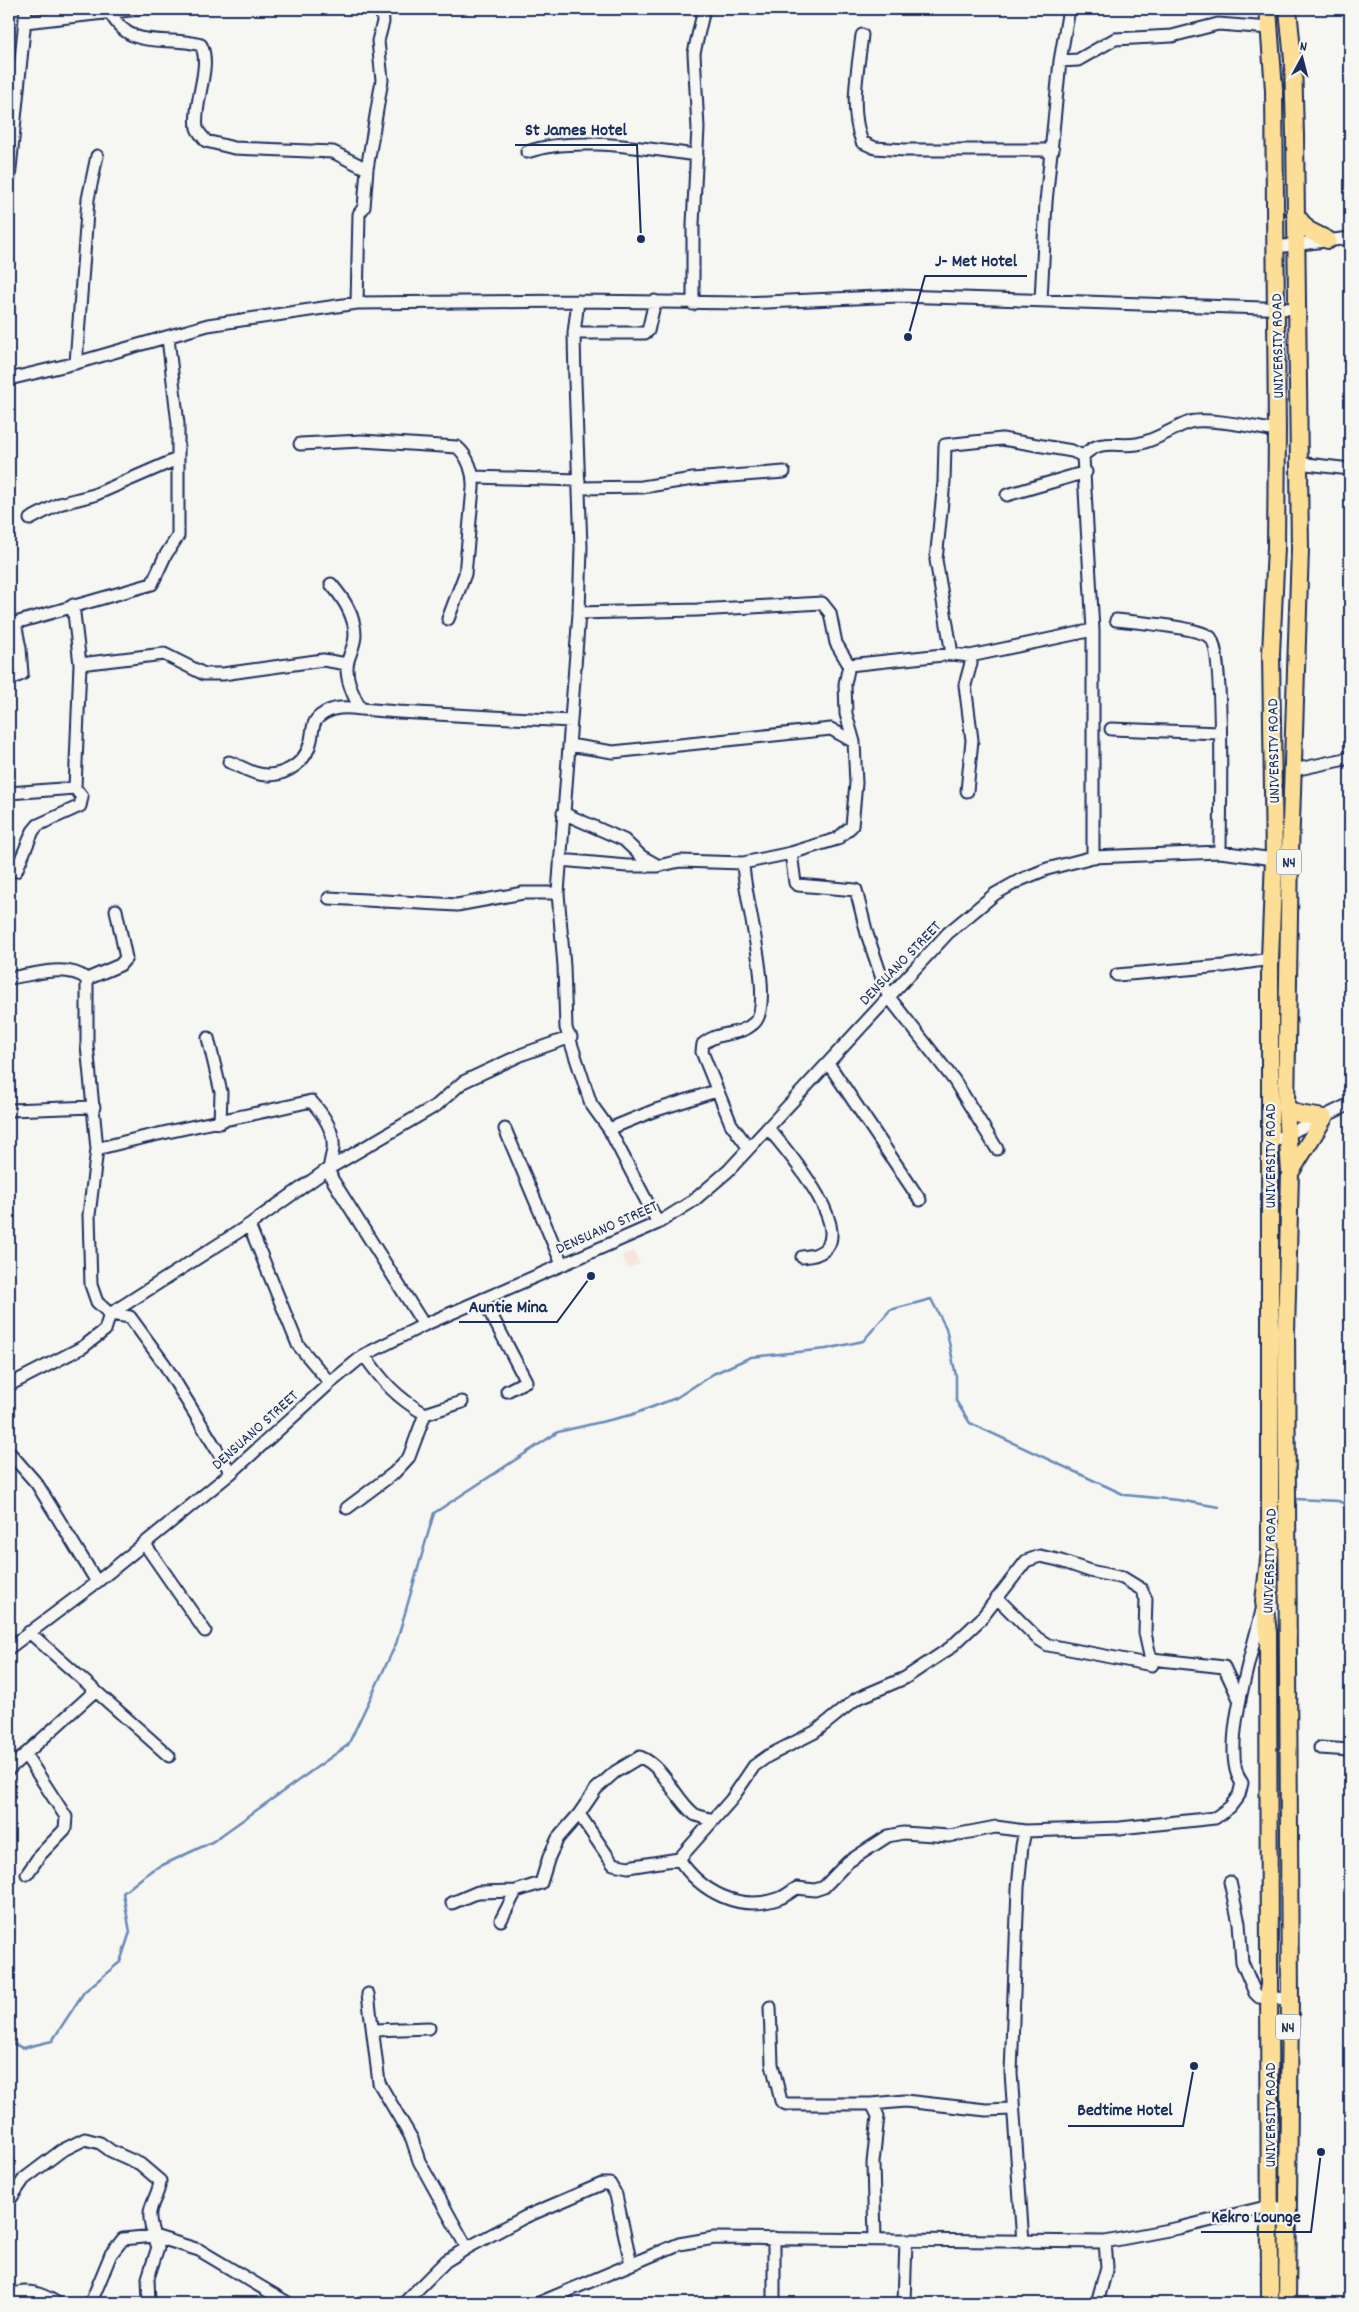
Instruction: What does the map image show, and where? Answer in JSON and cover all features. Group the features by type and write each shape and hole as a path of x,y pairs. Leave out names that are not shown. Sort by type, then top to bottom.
{"highway":[{"name":"UNIVERSITY ROAD","path":"1268,9 1274,90 1277,432 1276,547 1271,654 1274,859 1270,959 1270,1536 1264,1601 1268,1632 1270,2303"},
{"name":"UNIVERSITY ROAD","path":"1287,2303 1290,1999 1286,1332 1290,1173 1286,1108 1290,853 1300,550 1293,60 1288,9"},
{"path":"1296,214 1308,230 1328,240"},
{"path":"1286,1108 1299,1114 1324,1118 1290,1173"}],"street":[{"path":"9,180 26,9"},
{"path":"26,22 138,9"},
{"path":"357,303 359,214 364,207 367,169 382,80 378,41 383,22 382,9"},
{"path":"693,304 693,224 697,155 694,53 704,9"},
{"path":"1041,300 1046,202 1053,150 1060,61 1069,9"},
{"path":"110,12 117,26 131,37 152,41 189,41 201,45 205,53 197,129 206,141 242,149 333,152 367,169"},
{"path":"1060,61 1078,60 1115,39 1172,36 1218,24 1270,28"},
{"path":"862,35 856,96 856,126 862,142 875,148 905,150 1053,150"},
{"path":"527,152 546,145 575,144 697,155"},
{"path":"76,363 88,199 97,156"},
{"path":"1276,247 1350,238"},
{"path":"9,379 76,363 208,325 357,303 655,301 693,304 899,296 1297,309"},
{"path":"578,301 574,333 581,547 579,612 558,893 564,966 566,1028 571,1037 591,1104 609,1129 658,1223"},
{"path":"574,333 645,333 648,330 655,301"},
{"path":"9,680 22,674 20,648 12,622 152,584 165,556 178,536 178,424 168,338"},
{"path":"1093,857 1093,630 1084,456 1089,450 1102,444 1136,444 1191,422 1218,423 1277,432"},
{"path":"952,654 936,560 944,482 945,445 1002,439 1072,451 1084,456"},
{"path":"300,444 362,442 457,447 466,457 473,477 465,574 448,619"},
{"path":"30,519 59,504 94,495 177,459"},
{"path":"1298,463 1350,469"},
{"path":"473,477 642,487 693,479 784,472"},
{"path":"1007,495 1086,472"},
{"path":"331,584 348,606 355,636 347,664 353,696 361,708"},
{"path":"560,860 604,865 658,866 680,862 743,863 791,853 837,839 852,826 855,792 854,742 846,714 845,684 848,665 836,642 830,613 822,603 697,610 579,612"},
{"path":"16,870 33,831 38,825 80,806 82,797 75,788 80,664 73,605"},
{"path":"1116,620 1194,632 1208,635 1214,641 1217,655 1220,733 1220,852"},
{"path":"848,665 952,654 970,656 1093,630"},
{"path":"80,664 164,654 204,674 223,674 323,660 347,664"},
{"path":"967,791 972,734 965,685 971,663 970,656"},
{"path":"229,762 256,773 285,772 301,762 311,741 312,728 320,716 342,706 398,712 571,721"},
{"path":"831,729 846,714"},
{"path":"569,745 613,752 831,729 854,742"},
{"path":"1111,729 1220,733"},
{"path":"1294,770 1350,758"},
{"path":"9,793 75,788"},
{"path":"563,813 624,840 641,856 658,866"},
{"name":"DENSUANO STREET","path":"9,1648 97,1582 231,1473 330,1383 364,1355 424,1325 658,1223 693,1201 728,1171 748,1147 768,1128 948,933 995,894 1047,869 1093,857 1220,852 1274,859 1290,853"},
{"path":"791,853 795,883 798,886 856,890 867,934 888,996 954,1080 997,1149"},
{"path":"743,863 743,880 756,943 762,1009 756,1022 744,1031 720,1033 703,1044 702,1052 711,1070 716,1091 731,1124 748,1147"},
{"path":"329,898 457,904 523,893 558,893"},
{"path":"87,979 120,964 126,958 116,910"},
{"path":"1117,975 1223,966 1270,959"},
{"path":"9,978 67,970 79,973 87,979"},
{"path":"87,979 87,1045 97,1149 88,1215 91,1285 97,1302 110,1314 130,1317 147,1338 231,1473"},
{"path":"9,1385 83,1346 105,1330 110,1314 250,1225 328,1168 437,1105 463,1082 523,1054 571,1037"},
{"path":"208,1038 221,1092 220,1123"},
{"path":"828,1063 920,1200"},
{"path":"609,1129 653,1111 716,1091"},
{"path":"97,1149 158,1133 220,1123 311,1101 332,1131 333,1148 328,1168 332,1179 424,1325"},
{"path":"1269,1143 1350,1104"},
{"path":"9,1110 94,1107"},
{"path":"504,1128 562,1264"},
{"path":"768,1128 813,1187 828,1214 831,1230 828,1244 819,1254 802,1257"},
{"path":"250,1225 298,1345 330,1383"},
{"path":"483,1299 526,1382 507,1390"},
{"path":"364,1355 386,1386 401,1400 425,1414 462,1402"},
{"path":"346,1508 394,1473 409,1457 425,1414"},
{"path":"9,1452 37,1484 97,1582"},
{"path":"144,1543 205,1631"},
{"path":"579,1814 612,1864 628,1867 679,1859 731,1800 754,1766 768,1756 816,1732 856,1699 905,1678 950,1648 981,1619 997,1598 1026,1561 1040,1556 1123,1578 1141,1589 1146,1599 1145,1633 1152,1665 1048,1645 1036,1638 997,1598"},
{"path":"679,1859 688,1872 717,1895 725,1899 750,1903 782,1898 797,1888 815,1890 824,1886 848,1862 888,1836 903,1833 949,1836 996,1827 1025,1831 1120,1828 1215,1818 1230,1807 1239,1795 1242,1783 1236,1776 1234,1730 1264,1601"},
{"path":"29,1632 169,1756"},
{"path":"1152,1659 1224,1667 1240,1701"},
{"path":"9,1769 95,1690"},
{"path":"1320,1748 1350,1750"},
{"path":"25,1754 66,1817 65,1829 40,1855 27,1874"},
{"path":"452,1903 478,1892 516,1892 541,1883 549,1857 558,1838 579,1814 596,1789 615,1772 640,1757 648,1760 694,1813 713,1820"},
{"path":"1023,2242 1012,2110 1011,2073 1013,1992 1022,1846 1025,1831"},
{"path":"1230,1882 1238,1923 1242,1962 1257,1996 1290,1999"},
{"path":"501,1920 516,1892"},
{"path":"368,1994 374,2030 379,2083 412,2139 419,2160 467,2248"},
{"path":"770,2007 772,2064 782,2101 786,2104 872,2104 905,2101 986,2110 1012,2110"},
{"path":"374,2030 429,2028"},
{"path":"872,2104 878,2116 873,2162 875,2239"},
{"path":"9,2201 24,2180 60,2151 85,2139 100,2143 111,2151 140,2164 160,2181 159,2189 150,2210 154,2236 158,2247 148,2278 149,2303"},
{"path":"404,2303 446,2261 467,2248 525,2217 602,2184 610,2184 616,2194 631,2264"},
{"path":"545,2302 679,2244 714,2238 966,2239 1023,2242 1105,2242 1179,2228 1270,2206 1288,2210"},
{"path":"88,2303 92,2300 110,2254 123,2239 154,2236 199,2250 288,2303"},
{"path":"774,2238 774,2303"},
{"path":"904,2303 906,2240"},
{"path":"1097,2303 1107,2267 1105,2242"},
{"path":"9,2296 20,2291 42,2294 57,2303"}],"shaded area":[{"path":"634,1251 640,1264 627,1268 622,1255"}],"waterway":[{"path":"9,2042 23,2048 52,2041 84,1992 120,1962 130,1932 123,1893 152,1870 212,1842 348,1745 396,1644 434,1513 558,1432 631,1415 676,1398 713,1374 751,1357 826,1349 863,1341 890,1310 931,1299 946,1328 956,1376 956,1401 970,1423 1125,1495 1178,1500 1219,1507"},
{"path":"1295,1499 1338,1501 1350,1506"}],"place":[{"name":"St James Hotel","path":"641,239"},
{"name":"J- Met Hotel","path":"908,337"},
{"name":"Auntie Mina","path":"591,1276"},
{"name":"Bedtime Hotel","path":"1194,2066"},
{"name":"Kekro Lounge","path":"1321,2152"}]}
